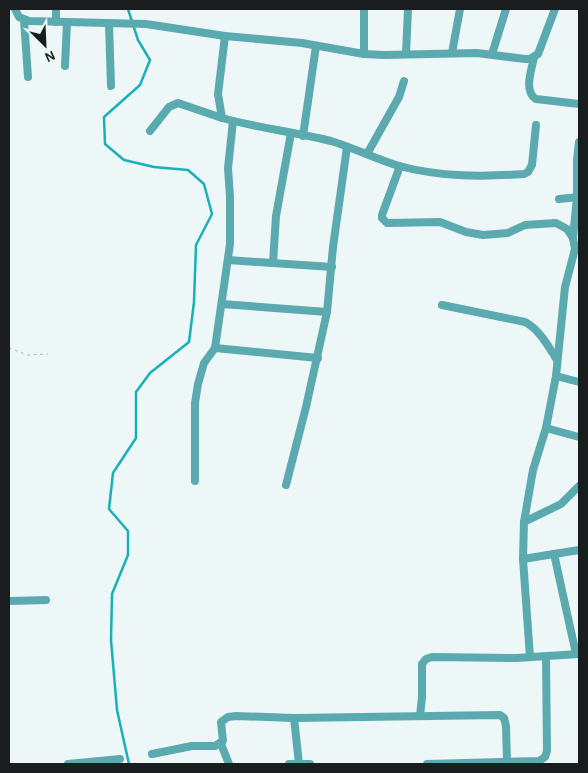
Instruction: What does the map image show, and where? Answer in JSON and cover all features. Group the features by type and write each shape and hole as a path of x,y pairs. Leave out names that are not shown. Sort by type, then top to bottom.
{"street":[{"path":"15,9 19,17 24,20 66,23 146,24 364,54 452,53 492,54 525,59 534,57"},
{"path":"56,9 56,22"},
{"path":"364,9 364,54"},
{"path":"406,54 408,9"},
{"path":"452,53 460,9"},
{"path":"492,54 506,9"},
{"path":"555,9 540,49 534,57 529,86 530,94 536,99 579,104"},
{"path":"24,20 28,78"},
{"path":"65,66 66,23"},
{"path":"109,24 110,86"},
{"path":"222,118 218,94 225,36"},
{"path":"303,136 316,46"},
{"path":"367,154 399,97 404,81"},
{"path":"150,131 169,107 178,104 233,121 331,141 400,166 454,176 488,177 524,174 531,168 536,125"},
{"path":"195,481 198,384 204,363 215,348 228,260 231,221 228,168 233,121"},
{"path":"273,263 276,216 291,133"},
{"path":"530,657 523,559 524,522 533,470 546,428 556,376 565,287 575,249 573,238 578,197 576,160 579,142"},
{"path":"286,486 318,358 327,312 333,247 348,147"},
{"path":"400,166 382,216 387,223 440,222 466,232 483,235 508,233 525,225 556,223 567,229 573,238"},
{"path":"559,199 578,197"},
{"path":"228,260 332,267"},
{"path":"222,304 327,312"},
{"path":"442,305 525,322 533,326 540,334 558,360"},
{"path":"215,348 318,358"},
{"path":"556,376 579,382"},
{"path":"546,428 579,437"},
{"path":"524,522 561,504 579,486"},
{"path":"523,559 579,550"},
{"path":"420,716 422,697 421,670 422,664 426,659 432,657 546,657 578,654 554,554"},
{"path":"9,601 46,600"},
{"path":"427,764 539,761 547,755 546,657"},
{"path":"229,764 221,744 223,738 221,724 223,719 228,717 503,716 506,726 507,762"},
{"path":"294,718 299,764"},
{"path":"152,754 192,746 215,746 221,744"},
{"path":"68,764 120,759"},
{"path":"289,764 310,764"}],"path":[{"path":"9,348 28,355 48,354"}],"waterway":[{"path":"128,9 138,40 150,60 140,85 104,117 105,144 124,160 154,167 188,170 204,184 212,214 196,245 194,302 189,342 150,373 136,392 136,438 113,473 109,509 128,531 128,555 112,594 111,640 117,710 129,764"}]}
